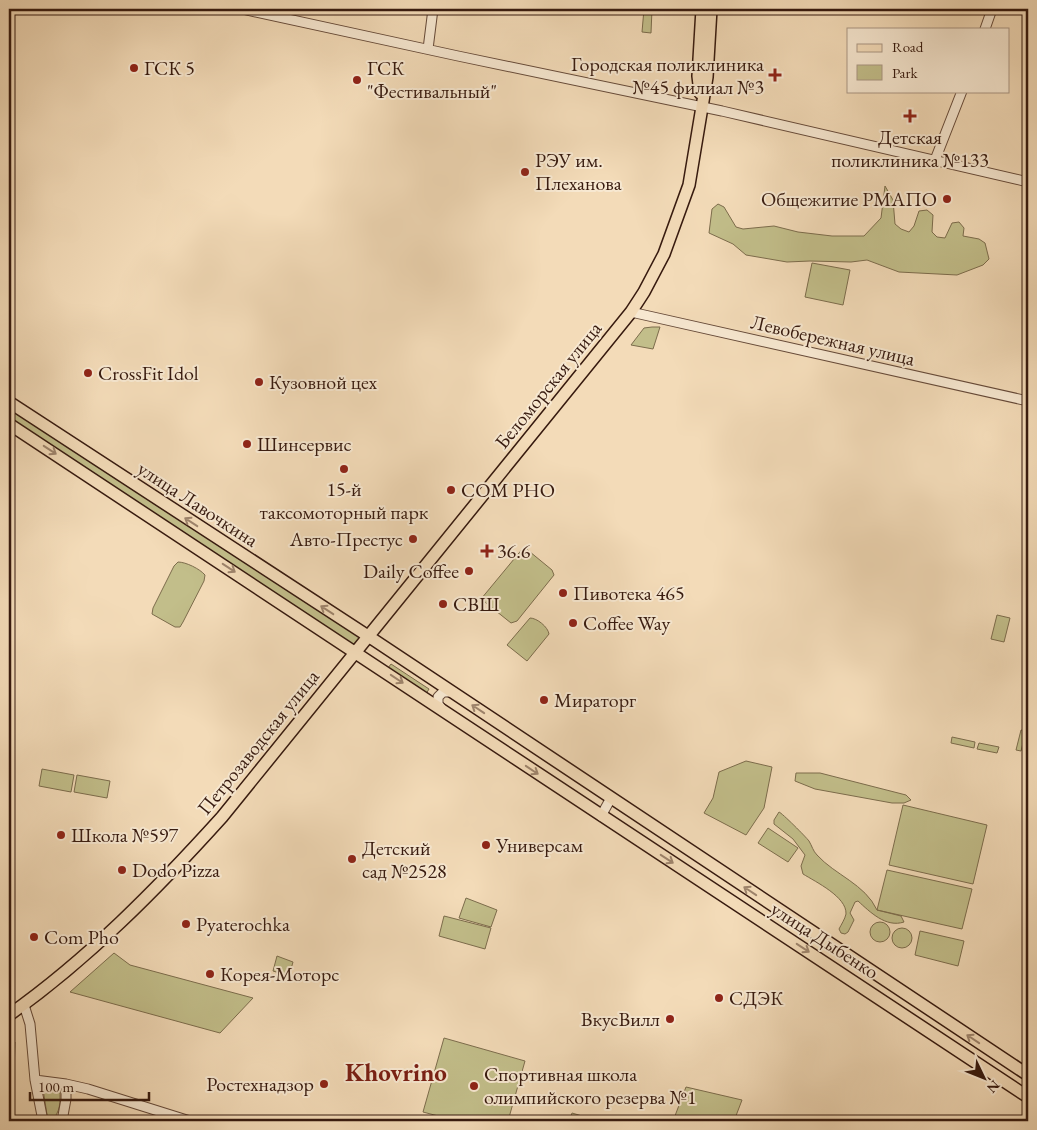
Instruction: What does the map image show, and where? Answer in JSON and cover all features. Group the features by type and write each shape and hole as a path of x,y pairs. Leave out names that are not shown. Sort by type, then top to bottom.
{"main road":[{"name":"Беломорская улица","path":"701,108 698,76 702,9"},
{"name":"Беломорская улица","path":"356,652 631,312 644,292 664,254 684,203 693,169 707,77 711,9"},
{"name":"улица Лавочкина","path":"9,402 368,636"},
{"name":"улица Лавочкина","path":"9,424 356,652"},
{"name":"улица Дыбенко","path":"368,636 1028,1075"},
{"name":"улица Дыбенко","path":"356,652 601,816 1028,1096"},
{"name":"Петрозаводская улица","path":"9,1015 24,1005 93,946 166,879 222,817 356,652"}],"street":[{"path":"242,9 593,83 1028,182"},
{"path":"428,49 433,9"},
{"path":"985,28 992,9"},
{"path":"935,160 962,92"},
{"name":"Левобережная улица","path":"631,312 1028,401"},
{"path":"442,709 437,700 440,694 446,691 453,692"},
{"path":"601,816 611,798"},
{"path":"24,1005 30,1024 35,1080 43,1121"},
{"path":"35,1080 66,1084 190,1121"},
{"path":"62,1121 66,1099 66,1084"}],"green space":[{"path":"644,9 652,9 651,33 642,32"},
{"path":"885,186 893,200 895,224 901,229 909,232 914,226 919,211 927,210 933,215 932,232 937,237 945,238 952,223 959,222 964,228 963,236 979,239 985,243 989,259 983,265 957,275 899,272 867,260 851,262 787,262 746,255 733,244 709,233 712,209 718,204 724,207 736,227 743,229 774,226 798,232 832,236 864,236 881,218"},
{"path":"812,263 850,270 843,305 805,297"},
{"path":"660,327 653,349 631,345 644,328"},
{"path":"9,402 368,636 356,652 9,424"},
{"path":"524,547 552,570 554,575 517,621 511,623 481,599"},
{"path":"178,562 193,566 205,575 204,581 183,622 180,627 175,627 152,614 153,608 174,566"},
{"path":"997,615 1010,618 1004,642 991,639"},
{"path":"530,618 542,623 549,634 527,661 507,645"},
{"path":"391,664 429,689 426,694 388,668"},
{"path":"1021,730 1026,731 1021,751 1016,750"},
{"path":"952,737 975,742 974,748 951,743"},
{"path":"979,743 999,747 997,753 977,749"},
{"path":"746,761 772,767 764,808 746,835 704,813 713,798 719,772"},
{"path":"42,769 74,775 71,792 39,786"},
{"path":"796,773 820,773 906,795 911,800 904,803 892,803 815,789 795,781"},
{"path":"77,775 110,781 107,798 74,792"},
{"path":"903,805 987,825 973,884 889,865"},
{"path":"779,812 809,841 817,855 824,862 865,893 877,910 901,916 904,922 891,923 885,921 873,914 858,901 855,902 850,913 854,920 848,932 845,934 841,933 839,929 846,914 842,902 830,891 803,874 801,866 805,855 793,839 774,824 774,820"},
{"path":"768,828 798,848 788,862 758,843"},
{"path":"887,870 972,889 962,929 877,910"},
{"path":"466,898 497,910 491,927 459,918"},
{"path":"444,916 491,928 485,949 439,936"},
{"path":"876,922 884,922 890,928 890,936 884,942 876,942 870,936 870,928"},
{"path":"898,928 906,928 912,934 912,942 906,948 898,948 892,942 892,934"},
{"path":"920,931 964,941 958,966 915,955"},
{"path":"114,953 130,965 253,998 220,1033 70,992"},
{"path":"277,956 293,962 289,976 273,971"},
{"path":"9,1038 15,1042 14,1073 9,1078"},
{"name":"Спортивная школа олимпийского резерва №1","path":"444,1038 525,1061 508,1121 457,1121 423,1112"},
{"path":"686,1087 742,1100 734,1121 673,1121"},
{"path":"43,1089 60,1090 58,1110 51,1121 48,1121"},
{"path":"572,1113 599,1121 569,1121"}],"place":[{"name":"ГСК 5","path":"134,68"},
{"name":"Городская поликлиника №45 филиал №3","path":"775,75"},
{"name":"ГСК \"Фестивальный\"","path":"357,80"},
{"name":"Детская поликлиника №133","path":"910,116"},
{"name":"РЭУ им. Плеханова","path":"525,172"},
{"name":"Общежитие РМАПО","path":"947,199"},
{"name":"CrossFit Idol","path":"88,373"},
{"name":"Кузовной цех","path":"259,382"},
{"name":"Шинсервис","path":"247,444"},
{"name":"15-й таксомоторный парк","path":"344,469"},
{"name":"COM PHO","path":"451,490"},
{"name":"Авто-Престус","path":"413,539"},
{"name":"36.6","path":"487,551"},
{"name":"Daily Coffee","path":"469,571"},
{"name":"Пивотека 465","path":"563,593"},
{"name":"СВШ","path":"443,604"},
{"name":"Coffee Way","path":"573,623"},
{"name":"Мираторг","path":"544,700"},
{"name":"Школа №597","path":"61,835"},
{"name":"Универсам","path":"486,845"},
{"name":"Детский сад №2528","path":"352,859"},
{"name":"Dodo Pizza","path":"122,870"},
{"name":"Pyaterochka","path":"186,924"},
{"name":"Com Pho","path":"34,937"},
{"name":"Корея-Моторс","path":"210,974"},
{"name":"СДЭК","path":"719,998"},
{"name":"ВкусВилл","path":"670,1019"},
{"name":"Ростехнадзор","path":"324,1084"},
{"name":"Спортивная школа олимпийского резерва №1","path":"474,1086"}],"district":[{"name":"Khovrino","path":"396,1072"}]}
